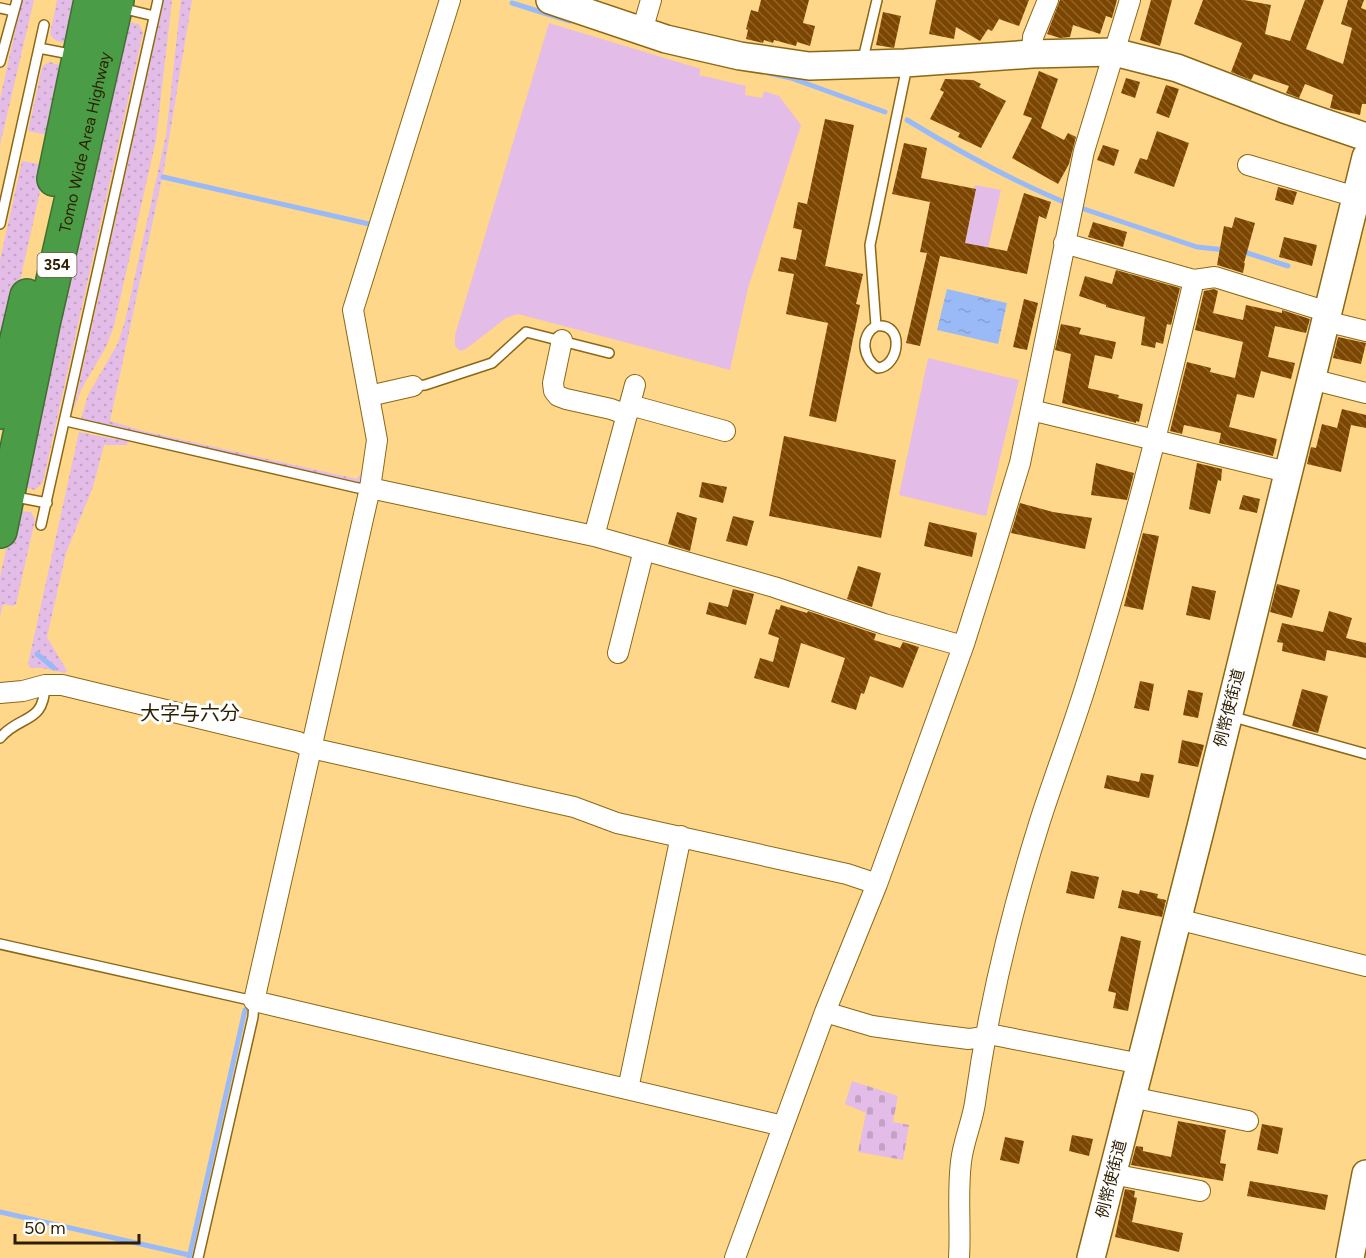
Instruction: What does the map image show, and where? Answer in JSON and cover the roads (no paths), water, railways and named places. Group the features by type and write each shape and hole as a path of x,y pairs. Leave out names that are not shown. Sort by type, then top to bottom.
{"highway":[{"name":"Tomo Wide Area Highway","path":"0,412 55,175 78,56 108,2"},
{"name":"Tomo Wide Area Highway","path":"0,531 108,2"}],"main road":[{"path":"550,0 688,44 778,63 809,66 1114,52 1177,69 1366,137"},
{"name":"例幣使街道","path":"1091,1258 1178,919 1366,157"},
{"path":"1356,1246 1366,1174"}],"street":[{"path":"450,0 353,310 377,440 370,488 254,1001 783,1126"},
{"path":"642,31 651,0"},
{"path":"1032,54 1034,37 1048,0"},
{"path":"735,1258 825,1012 877,884 964,644 1020,463 1064,243 1089,133 1130,0"},
{"path":"1248,165 1356,197"},
{"path":"1064,243 1194,280 1215,277 1366,331"},
{"path":"959,1258 957,1194 961,1158 975,1105 991,1001 1040,822 1090,672 1156,440 1194,280"},
{"path":"562,340 553,383 554,391 558,396 611,409 628,410 725,431"},
{"path":"1311,379 1366,393"},
{"path":"594,536 635,385"},
{"path":"369,396 413,386"},
{"path":"1031,410 1287,472"},
{"path":"370,488 594,536 784,590 884,624 956,644 964,644"},
{"path":"618,653 644,550"},
{"path":"0,693 23,691 45,685 62,685 287,739 311,748 574,807 617,823 847,874 877,884"},
{"path":"628,1089 681,836"},
{"path":"1178,919 1366,966"},
{"path":"825,1012 878,1027 969,1039 994,1035 1141,1064"},
{"path":"1131,1097 1248,1121"},
{"path":"1112,1173 1200,1191"}],"lane":[{"path":"0,62 17,0"},
{"path":"42,525 158,0"},
{"path":"862,65 877,0"},
{"path":"108,2 154,15"},
{"path":"0,8 14,11"},
{"path":"0,224 44,25"},
{"path":"39,48 78,56"},
{"path":"876,326 870,245 905,76 905,63"},
{"path":"876,326 886,326 897,337 889,365 878,368 868,360 865,346 868,333 876,326"},
{"path":"413,386 435,382 492,363 526,332 609,353"},
{"path":"66,421 358,488 370,488"},
{"path":"8,496 47,503"},
{"path":"0,738 11,728 37,713 44,702 45,685"},
{"path":"1227,715 1366,754"},
{"path":"0,944 254,1001 198,1258"}],"water":[{"path":"947,289 1007,303 998,344 937,330"}],"waterway":[{"path":"512,3 570,21"},
{"path":"768,73 791,78 885,112"},
{"path":"907,120 1025,185 1066,203"},
{"path":"163,177 369,224"},
{"path":"1081,208 1197,247 1226,250"},
{"path":"1241,251 1288,266"},
{"path":"37,654 54,668"},
{"path":"189,1258 245,1010"},
{"path":"0,1212 189,1255"}],"district":[{"name":"大字与六分","path":"190,713"}]}
